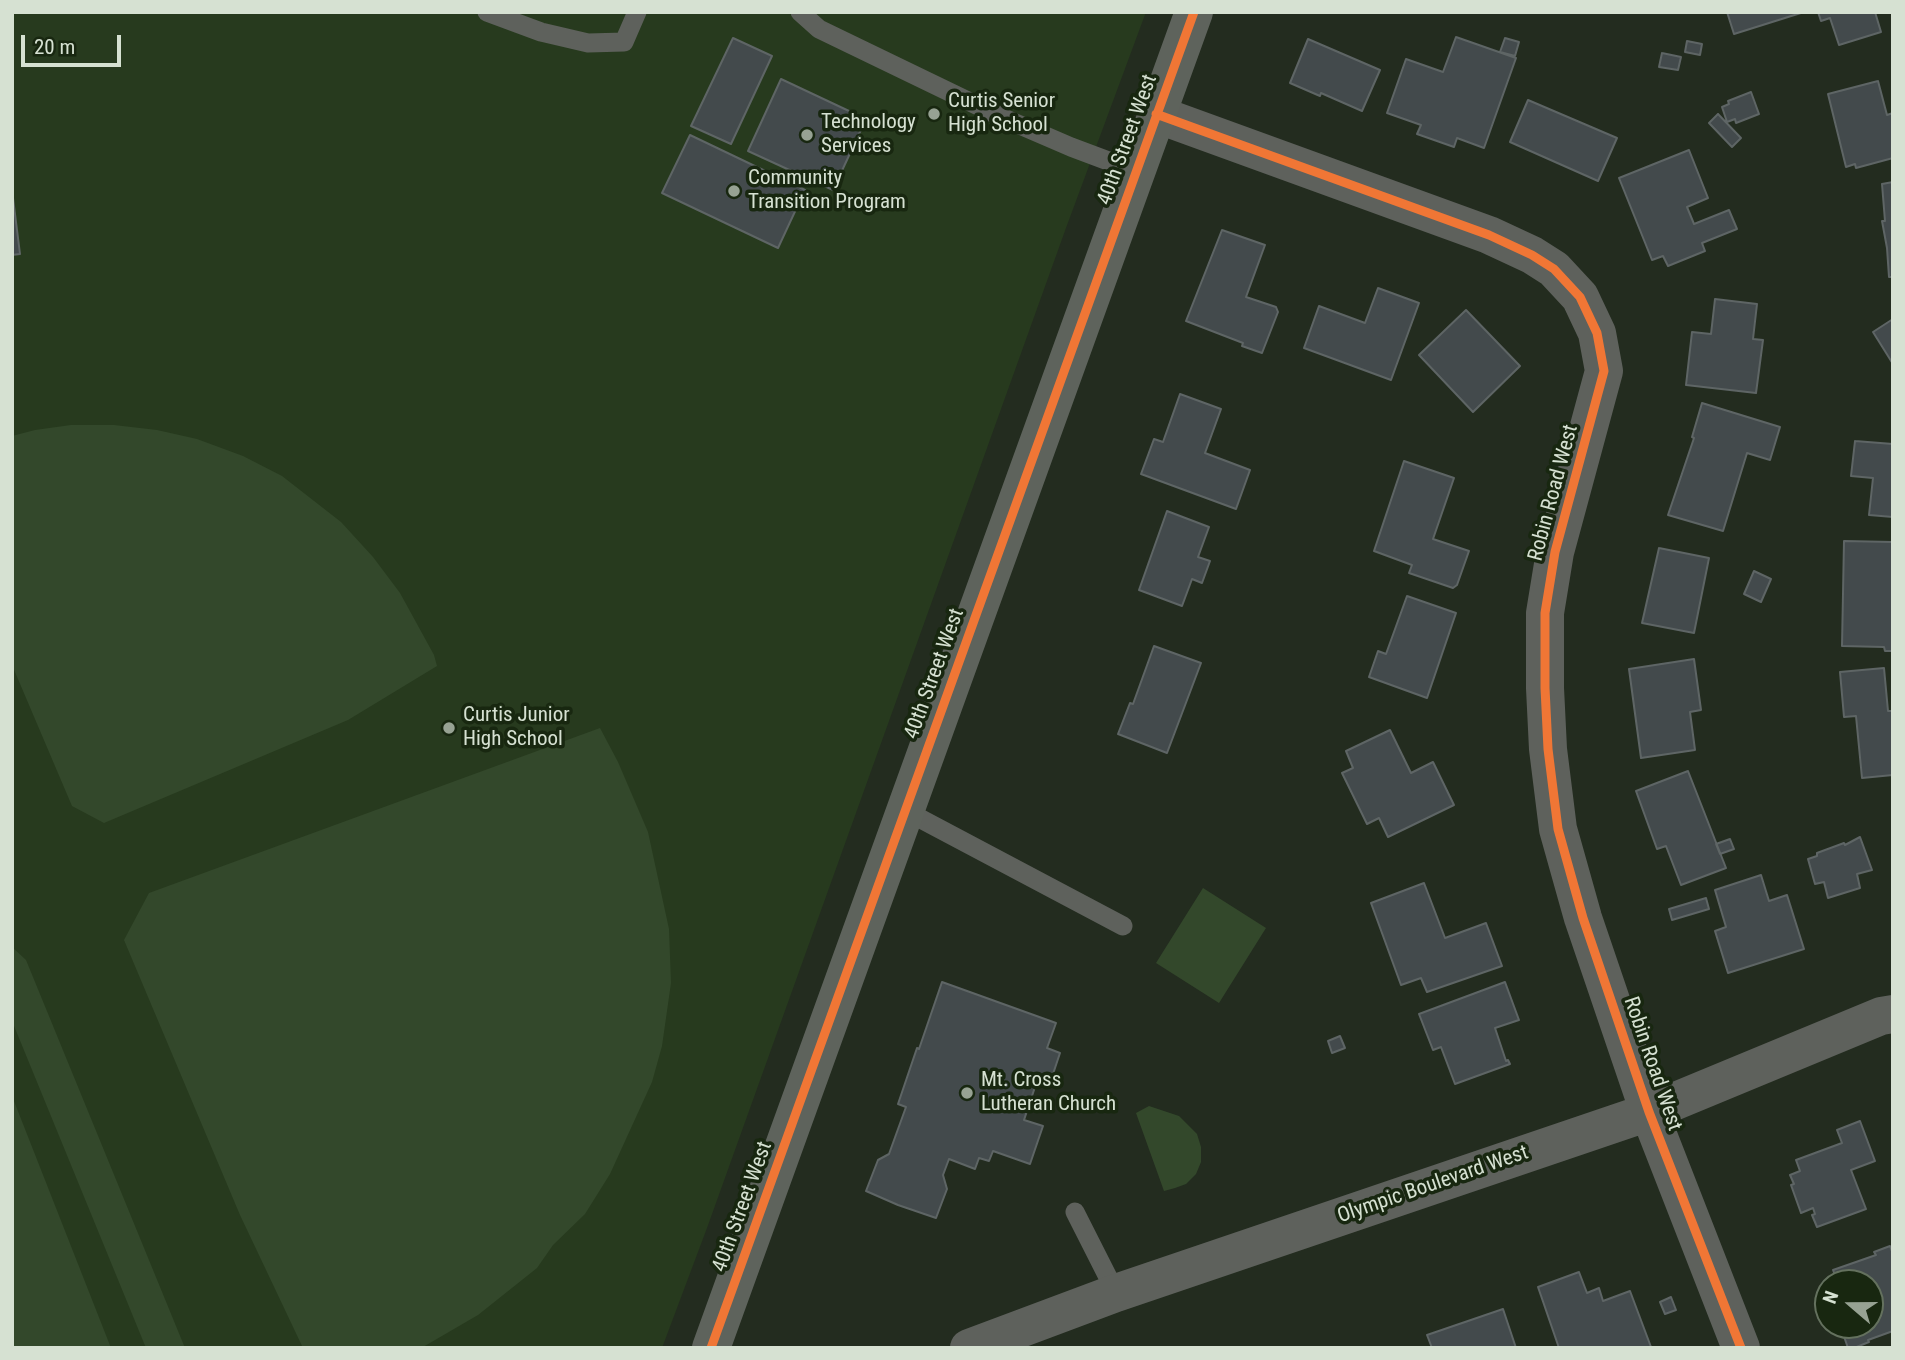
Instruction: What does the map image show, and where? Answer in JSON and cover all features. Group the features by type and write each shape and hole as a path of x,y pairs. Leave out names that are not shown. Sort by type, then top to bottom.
{"street":[{"name":"40th Street West","path":"711,1348 1194,12"},
{"name":"Robin Road West","path":"1156,114 1489,235 1532,255 1554,269 1580,297 1597,333 1604,371 1555,552 1545,613 1548,749 1558,829 1583,918 1648,1112 1741,1348"},
{"name":"Olympic Boulevard West","path":"969,1348 1116,1293 1648,1112 1881,1016 1893,1014"}],"lane":[{"path":"487,12 541,32 587,43 624,42 637,12"},
{"path":"800,12 819,29 999,116 1135,171"},
{"path":"904,810 1123,926"},
{"path":"1075,1212 1116,1293"}],"shaded area":[{"name":"Curtis Junior High School","path":"12,12 1146,12 662,1348 12,1348"},
{"path":"71,425 114,425 157,430 197,439 243,456 282,476 341,522 373,557 400,593 434,655 437,666 348,720 104,823 72,806 12,665 12,436"},
{"path":"600,728 648,832 669,929 671,983 662,1046 652,1082 610,1174 585,1214 553,1245 537,1268 478,1315 423,1347 303,1348 240,1215 124,940 149,893"},
{"path":"1203,888 1266,928 1219,1003 1156,963"},
{"path":"12,947 26,960 185,1348 146,1348 12,1021"},
{"path":"12,1096 111,1348 12,1348"},
{"path":"1149,1106 1179,1116 1197,1134 1201,1147 1201,1162 1196,1174 1186,1184 1164,1191 1136,1113"}],"building":[{"path":"1727,12 1804,12 1734,34"},
{"path":"1818,12 1875,12 1881,32 1839,45 1830,18 1821,21"},
{"path":"1456,37 1516,58 1484,148 1457,138 1454,147 1417,134 1421,125 1387,113 1406,59 1443,72"},
{"path":"733,38 772,56 731,144 691,126"},
{"path":"1505,38 1519,42 1515,56 1500,52"},
{"path":"1308,39 1380,70 1362,111 1290,83"},
{"path":"1687,41 1702,44 1700,55 1685,52"},
{"path":"1662,53 1681,57 1678,70 1659,67"},
{"name":"Technology Services","path":"781,79 866,119 833,190 748,151"},
{"path":"1878,81 1887,115 1893,113 1893,158 1856,168 1855,164 1846,167 1828,94"},
{"path":"1751,92 1759,114 1736,123 1735,119 1727,122 1722,107 1729,104 1728,101"},
{"path":"1528,100 1617,138 1598,181 1510,142"},
{"path":"1718,114 1741,138 1732,147 1709,123"},
{"name":"Community Transition Program","path":"690,135 805,190 778,248 662,193"},
{"path":"1689,150 1708,198 1687,207 1694,224 1729,210 1737,229 1702,243 1705,251 1668,266 1663,256 1652,260 1619,178"},
{"path":"1893,182 1893,277 1889,277 1882,221 1885,221 1882,184"},
{"path":"12,190 20,254 12,255"},
{"path":"1222,230 1265,245 1246,297 1276,307 1278,312 1262,353 1186,321"},
{"path":"1378,288 1419,303 1391,380 1304,348 1319,306 1365,323"},
{"path":"1715,299 1757,304 1753,339 1763,340 1756,393 1686,385 1692,332 1711,334"},
{"path":"1466,310 1520,366 1473,412 1419,355"},
{"path":"1893,319 1893,364 1873,332"},
{"path":"1180,394 1221,409 1205,453 1250,470 1236,509 1141,474 1154,439 1163,442"},
{"path":"1702,403 1780,427 1770,460 1747,453 1723,531 1668,515 1694,438 1692,437"},
{"path":"1855,441 1893,444 1893,517 1869,515 1873,478 1851,476"},
{"path":"1404,461 1454,478 1433,539 1469,551 1457,585 1453,588 1409,573 1412,565 1374,551"},
{"path":"1167,511 1209,527 1198,557 1210,561 1202,583 1192,579 1182,606 1139,590"},
{"path":"1844,541 1893,542 1893,651 1885,651 1884,647 1842,646"},
{"path":"1659,548 1709,558 1694,633 1642,623"},
{"path":"1754,571 1771,579 1761,602 1744,594"},
{"path":"1407,596 1456,613 1427,698 1369,677 1378,651 1386,654"},
{"path":"1154,646 1201,663 1167,753 1118,734 1130,703 1133,704"},
{"path":"1694,659 1701,710 1690,712 1695,750 1641,758 1629,669"},
{"path":"1884,668 1888,711 1893,711 1893,775 1862,778 1856,716 1844,717 1840,672"},
{"path":"1390,730 1411,773 1433,762 1454,805 1388,837 1379,818 1367,824 1342,773 1353,768 1346,751"},
{"path":"1688,771 1726,868 1681,885 1666,846 1657,849 1636,791"},
{"path":"1860,837 1872,870 1857,874 1860,888 1828,898 1824,882 1815,884 1808,859"},
{"path":"1730,839 1734,849 1720,854 1716,844"},
{"path":"1761,875 1769,901 1787,895 1804,949 1728,973 1715,931 1726,927 1715,890"},
{"path":"1424,883 1445,938 1486,923 1502,966 1427,992 1421,978 1401,985 1371,903"},
{"path":"1706,898 1709,909 1672,920 1669,909"},
{"name":"Mt. Cross Lutheran Church","path":"942,982 1056,1023 1047,1048 1060,1053 1050,1083 1038,1078 1024,1120 1043,1126 1030,1164 993,1151 989,1161 979,1158 975,1169 949,1159 943,1175 947,1189 936,1218 866,1191 878,1160 889,1154 906,1107 898,1104"},
{"path":"1505,982 1519,1020 1495,1028 1506,1061 1510,1064 1455,1084 1441,1047 1433,1050 1419,1014"},
{"path":"1340,1036 1345,1048 1332,1053 1328,1041"},
{"path":"1860,1121 1875,1161 1851,1170 1866,1209 1817,1227 1812,1215 1815,1214 1813,1208 1801,1213 1791,1185 1794,1184 1790,1175 1800,1171 1796,1160 1842,1143 1837,1130"},
{"path":"1890,1246 1893,1254 1893,1331 1884,1334 1884,1269 1836,1269 1876,1255 1874,1252"},
{"path":"1579,1272 1587,1293 1599,1288 1603,1301 1630,1291 1651,1347 1559,1348 1538,1287"},
{"path":"1671,1297 1676,1310 1665,1314 1660,1302"},
{"path":"1503,1309 1516,1348 1432,1348 1427,1335"},
{"path":"1845,1339 1871,1339 1854,1348 1848,1348"}],"cycle path":[{"path":"711,1348 1194,12"},
{"path":"1156,114 1489,235 1532,255 1554,269 1580,297 1597,333 1604,371 1555,552 1545,613 1548,749 1558,829 1583,918 1649,1112 1741,1348"}],"place":[{"name":"Curtis Senior High School","path":"934,114"},
{"name":"Technology Services","path":"807,135"},
{"name":"Community Transition Program","path":"734,191"},
{"name":"Curtis Junior High School","path":"449,728"},
{"name":"Mt. Cross Lutheran Church","path":"967,1093"}]}
